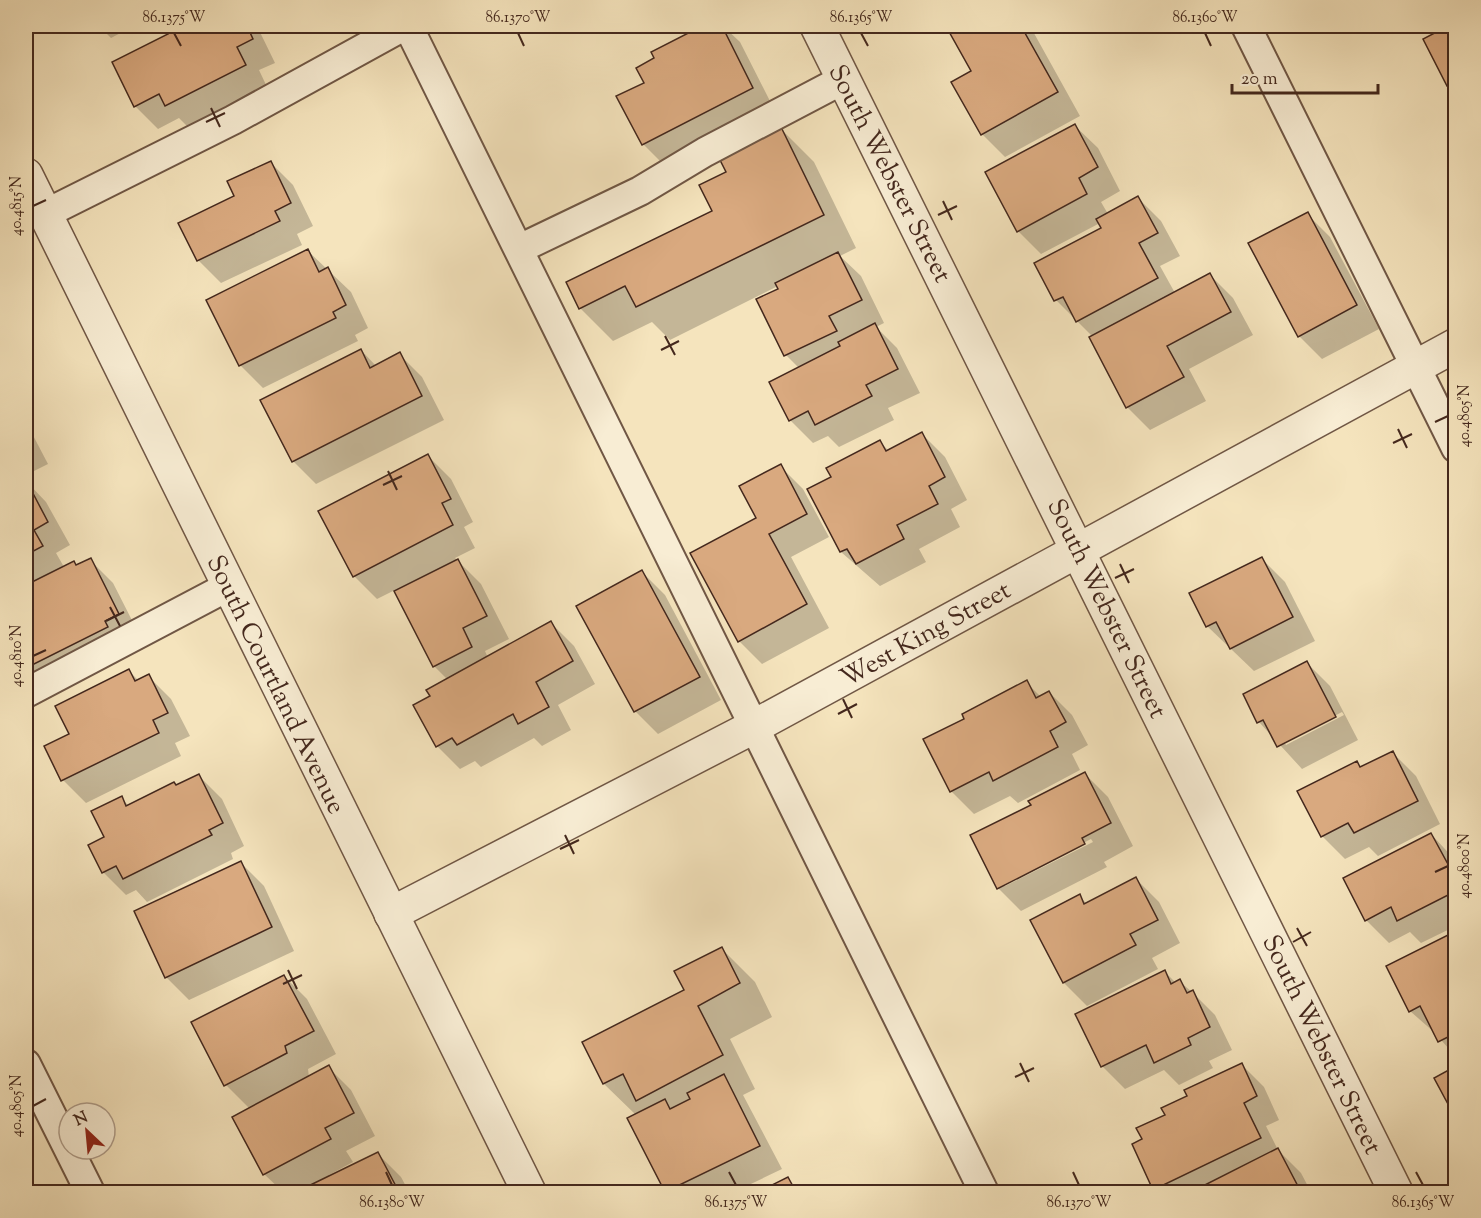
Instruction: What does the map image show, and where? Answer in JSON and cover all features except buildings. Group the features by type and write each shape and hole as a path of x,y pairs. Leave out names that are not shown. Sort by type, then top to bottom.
{"street":[{"name":"South Webster Street","path":"817,26 1396,1192"},
{"name":"South Courtland Avenue","path":"26,176 529,1192"},
{"name":"West King Street","path":"391,914 755,726 1455,345"}],"lane":[{"path":"45,214 233,120 406,26 519,249 984,1192"},
{"path":"1245,26 1455,448"},
{"path":"519,249 640,191 705,152 844,79"},
{"path":"26,693 229,586"},
{"path":"26,1064 90,1192"}]}
